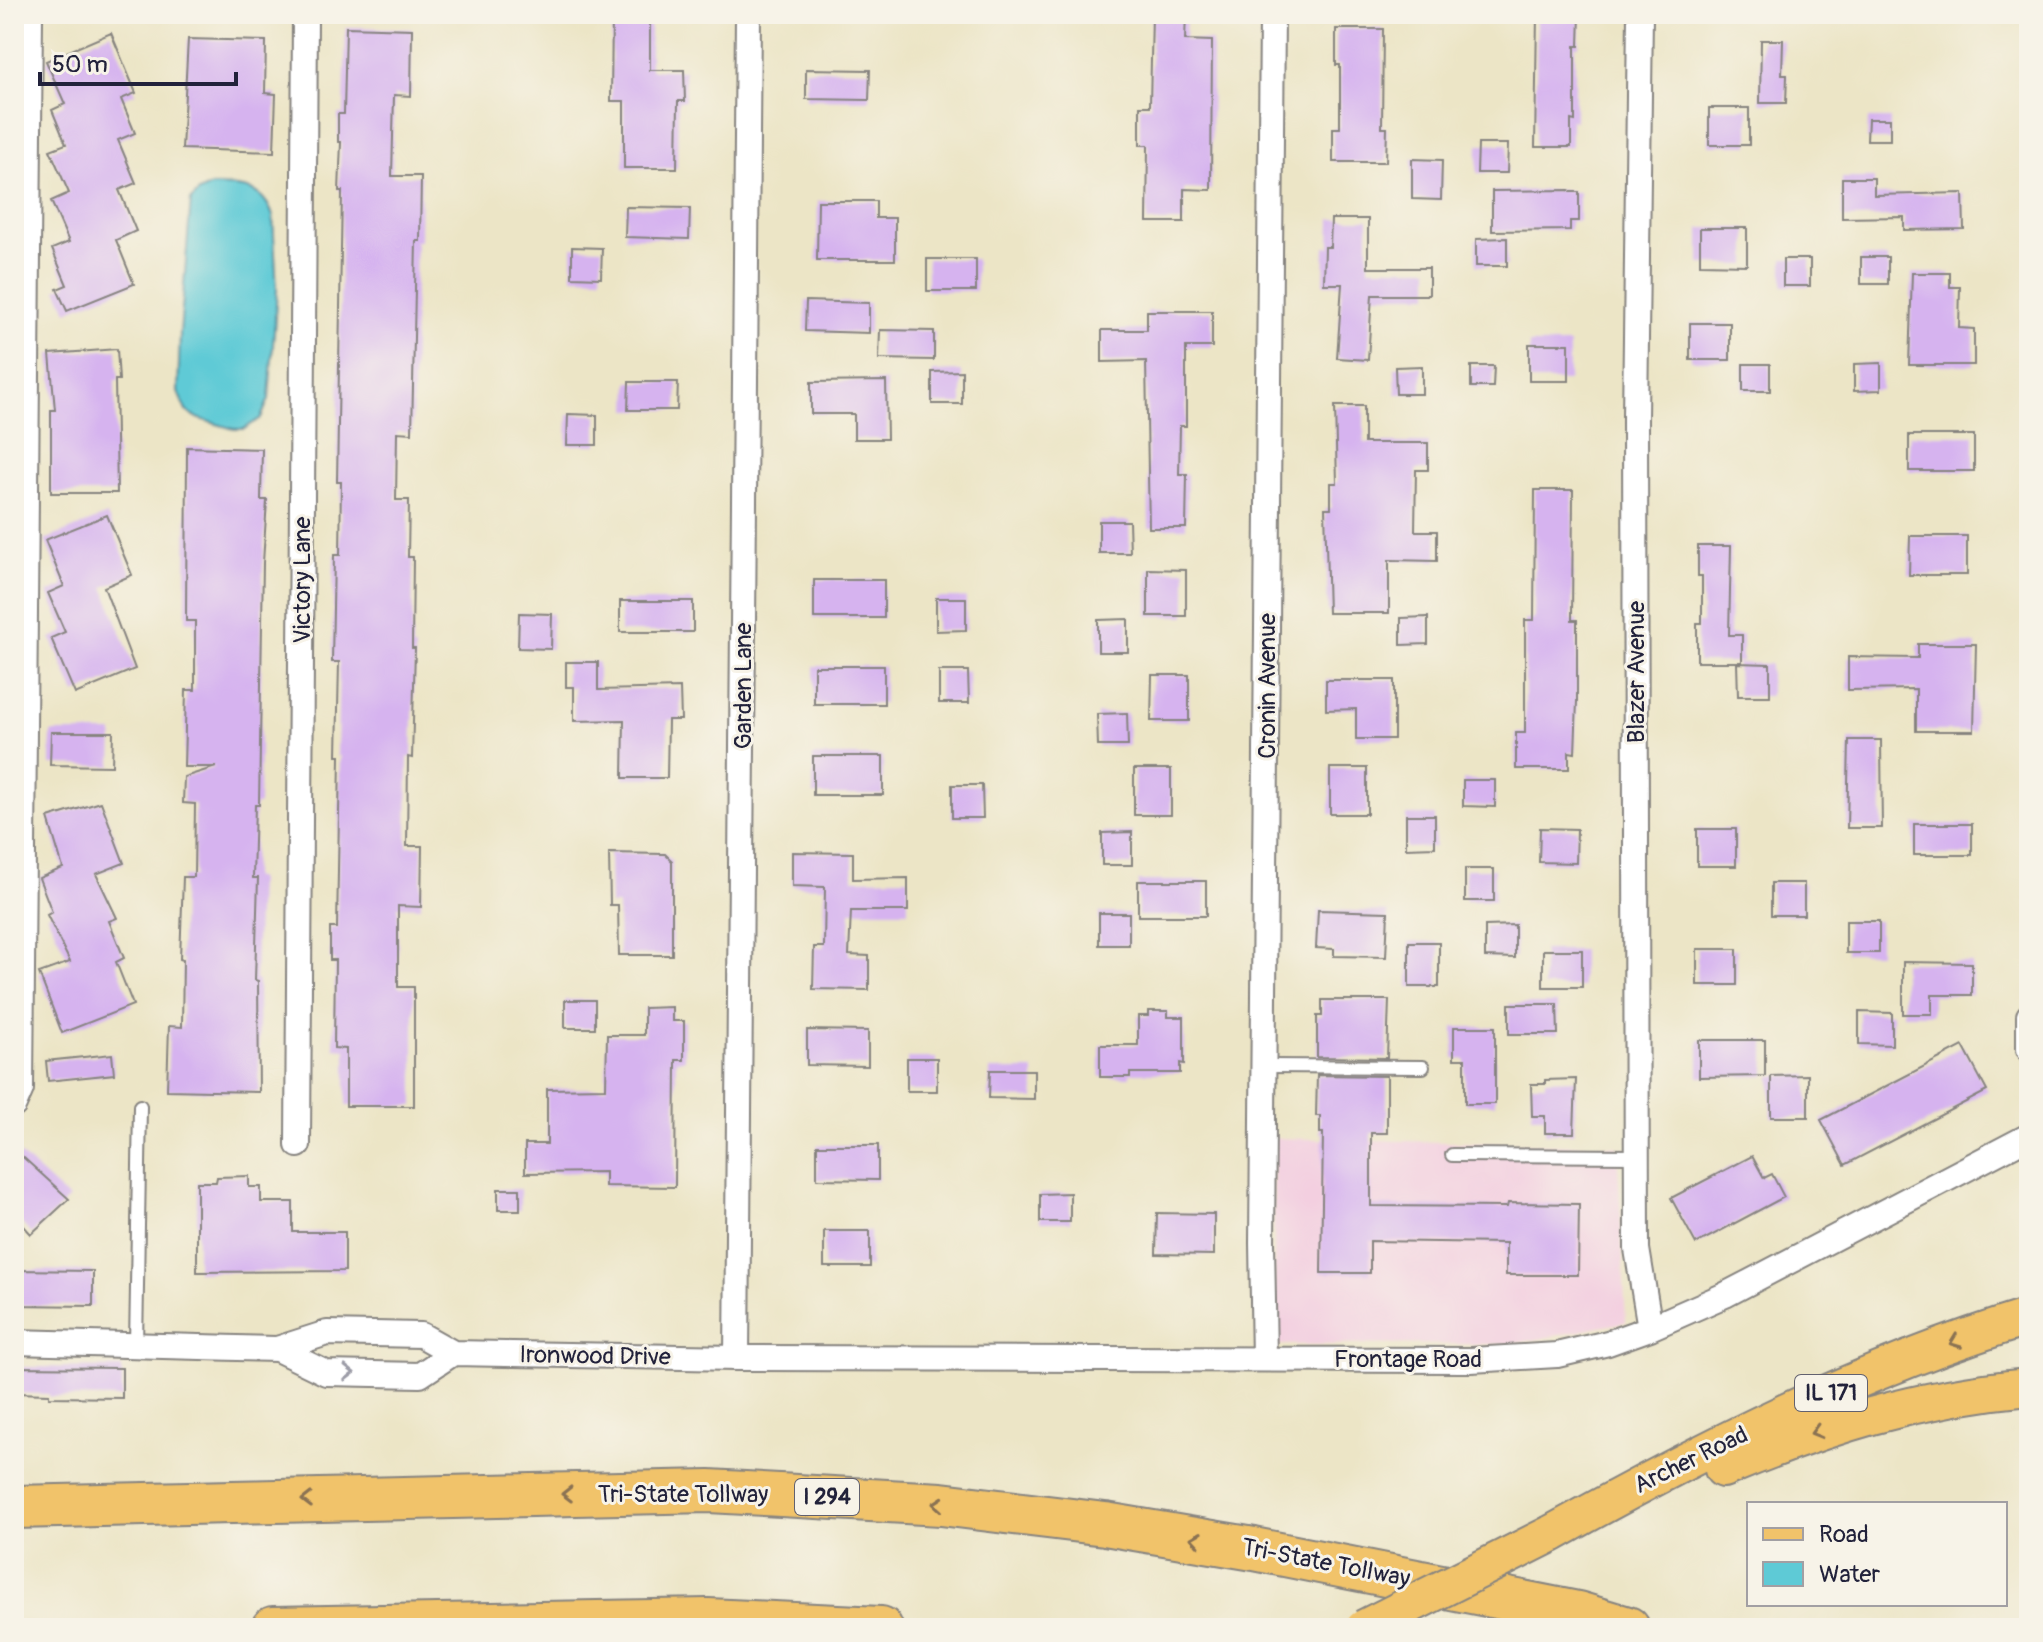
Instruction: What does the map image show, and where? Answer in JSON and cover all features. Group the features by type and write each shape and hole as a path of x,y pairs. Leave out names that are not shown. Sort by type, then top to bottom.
{"highway":[{"name":"Tri-State Tollway","path":"14,1507 709,1491 941,1504 1105,1524 1254,1549 1578,1613 1628,1628"},
{"path":"273,1628 708,1620 881,1628"}],"main road":[{"name":"Archer Road","path":"1643,1494 1871,1375 2029,1317"},
{"path":"1364,1628 1551,1534 1643,1494 1800,1437 1908,1405 1972,1392 2029,1387"}],"street":[{"path":"14,1105 21,1089 30,14"},
{"name":"Victory Lane","path":"298,1145 305,14"},
{"name":"Garden Lane","path":"737,1358 748,14"},
{"name":"Cronin Avenue","path":"1264,1359 1262,1243 1272,14"},
{"name":"Blazer Avenue","path":"1640,14 1635,419 1637,1249 1650,1328"},
{"path":"2029,1016 2029,1049"},
{"name":"Frontage Road","path":"737,1358 1471,1360 1557,1355 1608,1343 1725,1295 2029,1136"},
{"name":"Ironwood Drive","path":"14,1342 277,1349 327,1333 406,1334 421,1335 453,1353 737,1358"},
{"name":"Ironwood Drive","path":"277,1349 326,1373 420,1375 453,1353"}],"lane":[{"path":"1265,1066 1423,1067"},
{"path":"136,1346 140,1106"},
{"path":"1452,1155 1638,1156"}],"shaded area":[{"path":"1273,1138 1617,1146 1626,1322 1513,1344 1275,1345"}],"water":[{"path":"211,186 249,189 263,198 273,216 277,290 269,399 261,418 244,429 200,419 186,411 178,392 191,200"}],"building":[{"path":"612,14 650,14 650,70 684,70 685,101 678,101 677,168 624,168 624,101 611,101"},
{"path":"1152,14 1186,14 1185,40 1212,41 1211,190 1184,189 1184,222 1147,222 1148,145 1140,145 1140,106 1150,106"},
{"path":"1537,14 1580,14 1579,46 1575,46 1575,121 1571,120 1571,147 1535,147"},
{"path":"346,27 412,29 411,96 394,95 392,176 421,176 420,241 416,241 412,433 397,432 396,500 409,500 408,557 413,557 412,648 415,648 412,758 408,757 407,846 422,846 421,907 398,906 398,987 414,987 414,1106 346,1106 346,1049 334,1048 335,960 330,960 330,928 337,928 340,756 337,756 339,662 332,662 334,555 340,555 341,482 337,482 342,191 339,191 341,142 338,142 338,114 344,114"},
{"path":"1336,29 1383,29 1382,128 1387,128 1386,162 1333,162 1333,128 1340,128 1340,65 1336,65"},
{"path":"111,33 136,93 121,99 135,133 118,140 136,183 119,190 136,231 116,240 134,284 67,311 57,289 67,285 52,249 69,242 51,201 69,193 50,150 66,144 52,110 65,104 46,61"},
{"path":"188,39 266,41 265,93 276,94 274,152 182,149"},
{"path":"1761,40 1783,40 1782,75 1787,75 1786,103 1760,103"},
{"path":"806,69 870,70 869,100 806,99"},
{"path":"1709,108 1749,108 1749,145 1709,145"},
{"path":"1868,119 1890,119 1890,140 1867,140"},
{"path":"1478,144 1508,144 1507,173 1477,173"},
{"path":"1412,159 1442,160 1441,200 1412,199"},
{"path":"1842,178 1874,178 1874,195 1963,193 1964,229 1904,230 1904,217 1842,218"},
{"path":"1492,191 1579,192 1579,221 1570,221 1570,230 1492,231"},
{"path":"818,201 876,201 876,218 895,218 895,260 817,260"},
{"path":"626,207 690,208 689,239 625,237"},
{"path":"1331,219 1368,219 1368,268 1429,268 1429,295 1372,295 1368,360 1337,358 1342,284 1324,284 1325,247 1330,247"},
{"path":"1700,228 1747,228 1747,265 1700,264"},
{"path":"1507,238 1507,266 1476,266 1476,239"},
{"path":"572,247 602,248 601,278 572,277"},
{"path":"1861,257 1888,257 1888,284 1861,284"},
{"path":"927,259 976,259 976,291 927,291"},
{"path":"1783,259 1810,259 1810,286 1783,286"},
{"path":"1912,273 1950,273 1950,287 1960,287 1959,328 1974,329 1974,365 1909,365"},
{"path":"806,301 869,303 869,333 805,331"},
{"path":"1147,311 1212,311 1212,347 1186,347 1186,426 1180,426 1179,474 1187,474 1186,528 1149,528 1146,361 1102,362 1102,330 1147,330"},
{"path":"1690,323 1730,323 1730,360 1690,360"},
{"path":"880,330 934,331 934,360 879,359"},
{"path":"1529,344 1569,344 1569,381 1529,381"},
{"path":"117,349 117,493 51,493 51,410 55,410 50,354"},
{"path":"1881,363 1881,390 1854,391 1854,364"},
{"path":"1743,364 1770,364 1770,391 1743,391"},
{"path":"1422,366 1422,394 1396,394 1395,367"},
{"path":"1471,366 1494,366 1493,387 1471,387"},
{"path":"962,371 962,404 932,404 932,372"},
{"path":"886,381 887,439 854,439 854,414 811,414 811,382"},
{"path":"629,382 678,382 677,410 628,410"},
{"path":"1335,406 1364,406 1364,443 1428,443 1428,470 1416,470 1415,531 1437,531 1437,561 1389,560 1389,613 1328,613 1325,508 1331,508 1331,483 1337,483"},
{"path":"568,414 597,415 597,445 567,445"},
{"path":"1909,435 1974,435 1974,471 1909,471"},
{"path":"187,447 262,449 261,500 267,500 259,805 255,805 253,878 258,878 255,980 258,981 259,1092 167,1090 169,1026 182,1027 183,960 180,959 183,877 194,877 195,804 183,803 184,777 216,767 184,767 186,690 195,690 195,621 186,621"},
{"path":"1535,490 1573,490 1572,620 1577,620 1577,701 1575,753 1569,752 1569,769 1516,769 1516,733 1525,733 1525,620 1534,620"},
{"path":"107,515 132,575 104,587 135,669 75,694 51,638 65,632 48,593 64,586 45,540"},
{"path":"1099,521 1129,521 1130,553 1099,553"},
{"path":"1910,536 1967,536 1967,575 1909,575"},
{"path":"1698,546 1731,546 1729,635 1742,635 1742,662 1697,662 1697,623 1702,623 1702,576 1698,576"},
{"path":"1148,569 1186,570 1186,616 1148,616"},
{"path":"814,580 884,580 884,618 814,618"},
{"path":"936,598 966,598 966,630 936,631"},
{"path":"620,601 693,601 693,632 620,632"},
{"path":"519,613 552,614 551,649 518,648"},
{"path":"1428,617 1428,644 1401,645 1401,618"},
{"path":"1128,619 1128,652 1098,652 1098,620"},
{"path":"1918,644 1976,644 1974,731 1916,731 1916,689 1848,690 1848,657 1918,658"},
{"path":"566,662 598,662 598,690 680,688 681,720 668,720 667,778 623,778 624,720 574,721 574,687 566,687"},
{"path":"1737,663 1770,664 1770,696 1738,696"},
{"path":"814,666 884,666 884,704 814,704"},
{"path":"939,671 968,671 969,703 939,703"},
{"path":"1152,675 1189,675 1189,721 1151,721"},
{"path":"1326,680 1394,680 1394,739 1356,739 1356,709 1326,710"},
{"path":"1127,713 1128,746 1098,746 1097,714"},
{"path":"51,732 113,732 112,766 50,765"},
{"path":"1849,740 1881,740 1882,828 1847,828"},
{"path":"813,756 883,756 883,795 813,795"},
{"path":"1330,768 1367,768 1367,814 1330,814"},
{"path":"1134,769 1171,769 1171,815 1134,815"},
{"path":"1463,780 1495,780 1495,807 1463,806"},
{"path":"952,785 982,785 983,818 952,818"},
{"path":"101,802 124,863 96,874 117,918 109,921 124,958 116,962 133,1005 62,1033 39,973 70,962 47,915 52,912 39,878 63,868 48,818"},
{"path":"1406,815 1435,815 1435,847 1406,848"},
{"path":"1914,824 1972,824 1972,855 1914,855"},
{"path":"1540,828 1577,829 1576,863 1539,862"},
{"path":"1697,829 1736,829 1736,866 1697,866"},
{"path":"1132,832 1132,865 1102,865 1102,833"},
{"path":"792,852 853,853 853,879 908,878 908,911 851,911 849,955 869,956 869,990 813,989 814,947 824,947 825,887 792,886"},
{"path":"609,853 665,854 672,861 672,955 619,955 618,905 610,905"},
{"path":"1465,869 1494,869 1494,901 1465,901"},
{"path":"1138,881 1206,881 1206,916 1138,916"},
{"path":"1771,883 1804,883 1804,915 1771,915"},
{"path":"1318,910 1388,912 1386,957 1334,956 1334,949 1316,948"},
{"path":"1099,913 1129,913 1129,945 1099,945"},
{"path":"1846,921 1879,921 1879,953 1846,953"},
{"path":"1515,925 1515,958 1485,957 1485,926"},
{"path":"1409,942 1439,942 1439,987 1409,987"},
{"path":"1697,949 1737,949 1737,985 1697,985"},
{"path":"1543,950 1582,950 1582,987 1543,987"},
{"path":"1903,962 1972,963 1972,995 1932,995 1932,1014 1903,1014"},
{"path":"565,1000 595,1000 595,1028 565,1028"},
{"path":"1322,1000 1389,1000 1387,1058 1317,1057 1317,1016 1322,1016"},
{"path":"1509,1004 1557,1004 1558,1034 1509,1034"},
{"path":"672,1007 672,1021 684,1021 684,1060 676,1060 675,1187 605,1186 605,1172 525,1173 525,1144 547,1144 547,1089 606,1088 607,1035 644,1035 644,1008"},
{"path":"1148,1011 1168,1011 1168,1017 1184,1017 1184,1064 1180,1063 1180,1073 1130,1073 1130,1077 1100,1077 1100,1045 1138,1045 1138,1016 1148,1016"},
{"path":"1859,1012 1892,1013 1892,1045 1859,1044"},
{"path":"1454,1027 1495,1027 1495,1104 1465,1104 1465,1059 1454,1059"},
{"path":"807,1030 868,1031 868,1066 807,1065"},
{"path":"1699,1040 1765,1040 1765,1076 1699,1077"},
{"path":"1963,1046 1987,1091 1845,1165 1821,1120"},
{"path":"112,1054 114,1074 48,1081 46,1061"},
{"path":"907,1058 937,1058 937,1091 907,1091"},
{"path":"990,1070 1034,1070 1034,1099 989,1098"},
{"path":"1317,1075 1387,1076 1387,1133 1371,1133 1371,1206 1579,1204 1578,1275 1506,1275 1506,1243 1370,1241 1370,1273 1321,1273 1323,1133 1320,1133 1320,1116 1316,1116"},
{"path":"1808,1075 1808,1117 1771,1117 1771,1076"},
{"path":"1576,1079 1574,1133 1545,1133 1545,1116 1532,1116 1531,1084 1545,1084 1545,1080"},
{"path":"817,1145 878,1145 878,1180 817,1179"},
{"path":"14,1149 69,1199 31,1234 14,1215"},
{"path":"1752,1156 1764,1178 1772,1174 1784,1197 1696,1244 1671,1198"},
{"path":"249,1176 249,1187 261,1187 261,1202 293,1202 293,1232 345,1232 345,1271 197,1272 197,1182 216,1182 217,1177"},
{"path":"498,1189 520,1189 520,1210 498,1210"},
{"path":"1070,1193 1070,1222 1040,1222 1040,1194"},
{"path":"1157,1213 1214,1214 1214,1255 1156,1254"},
{"path":"824,1231 870,1231 870,1267 824,1267"},
{"path":"14,1270 93,1271 93,1306 14,1305"},
{"path":"14,1367 122,1368 122,1398 14,1393"}]}
